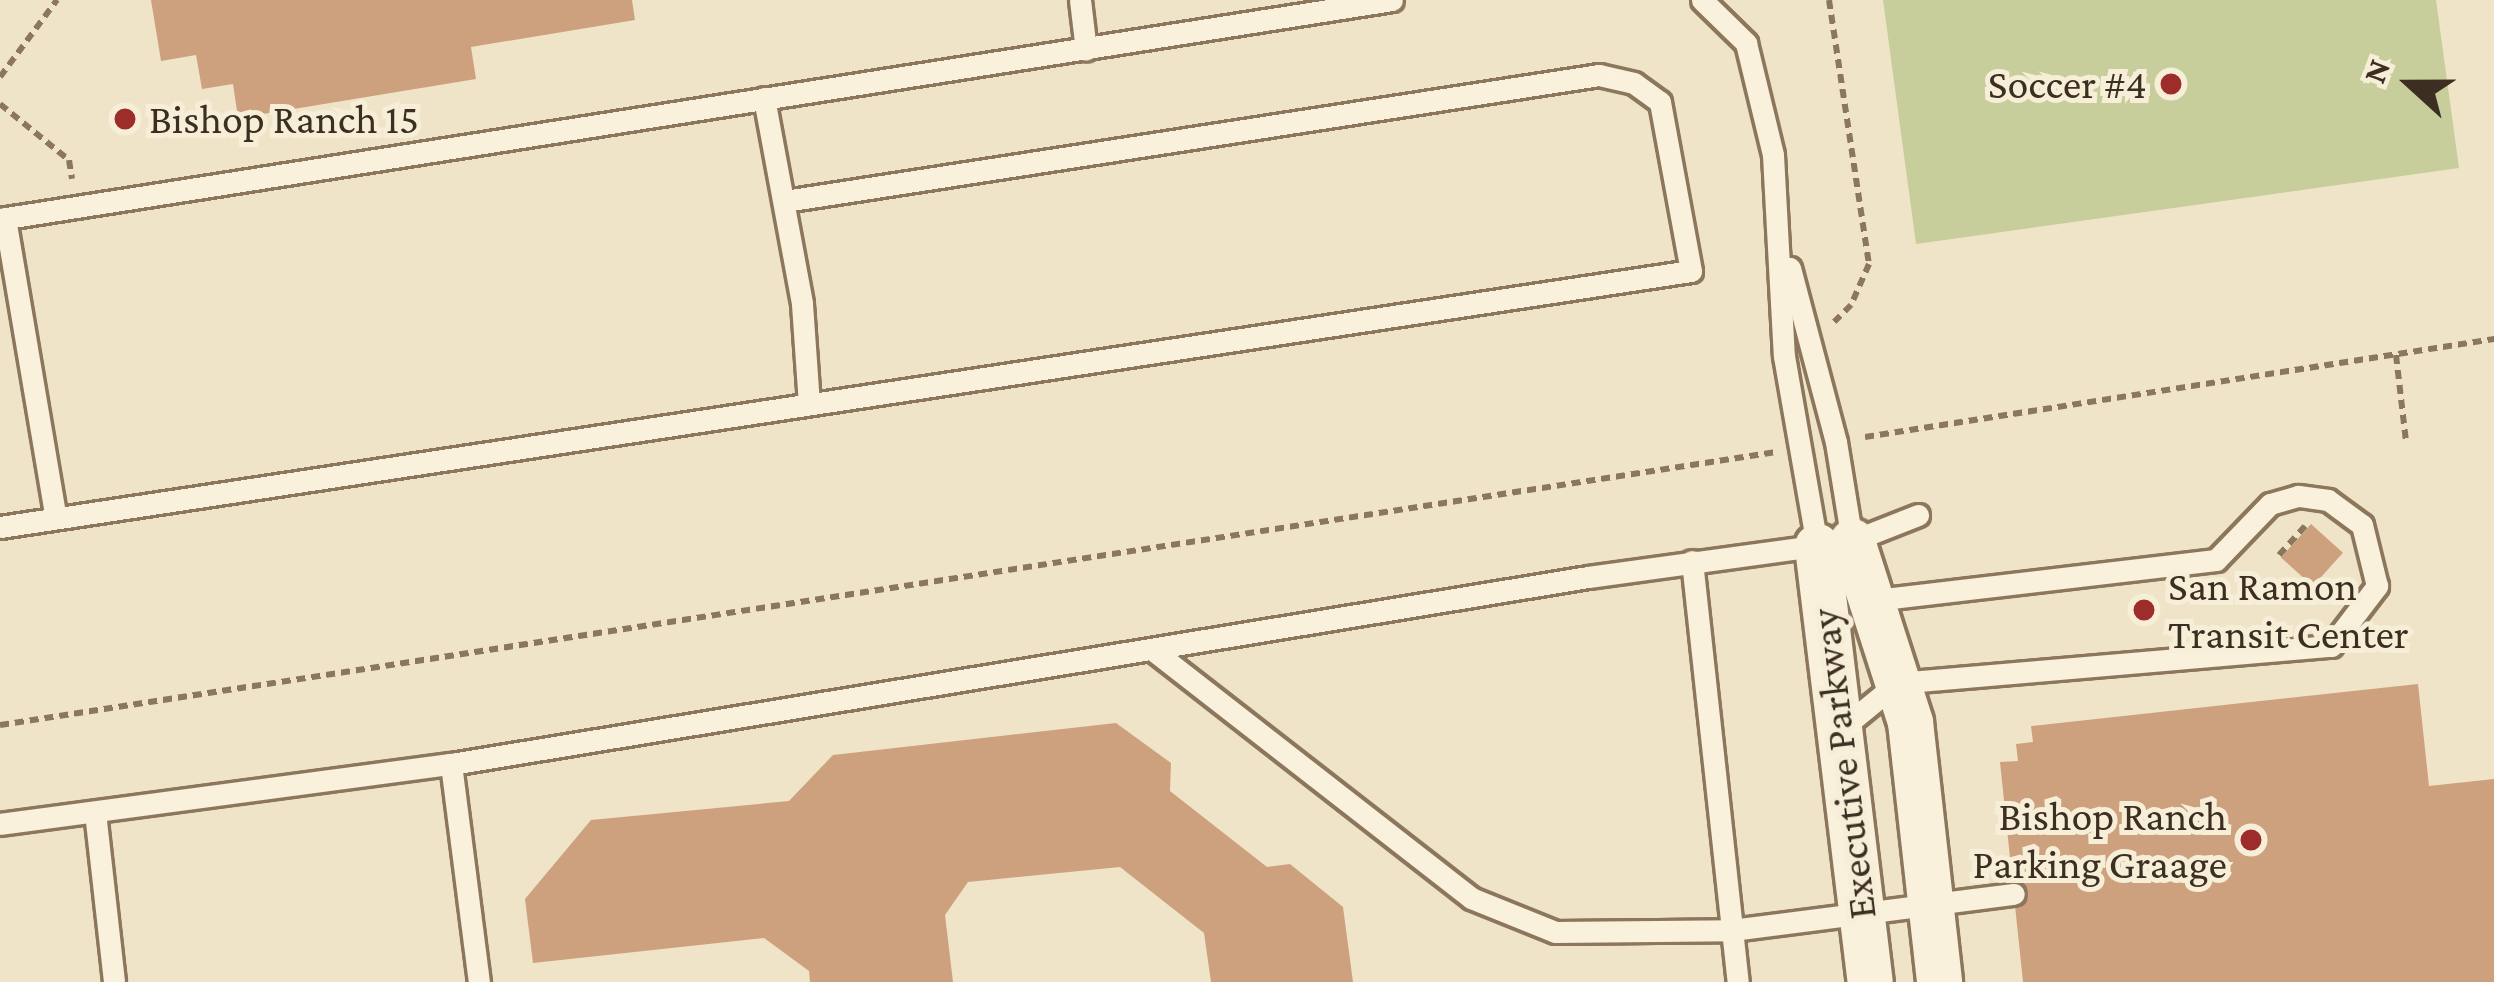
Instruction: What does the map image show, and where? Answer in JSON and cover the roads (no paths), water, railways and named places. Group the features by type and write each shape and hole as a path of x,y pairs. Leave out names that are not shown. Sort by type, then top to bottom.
{"street":[{"name":"Executive Parkway","path":"1834,543 1871,601 1910,722 1939,982"},
{"name":"Executive Parkway","path":"1834,543 1824,606 1870,982"}],"lane":[{"path":"1080,0 1086,50"},
{"path":"56,518 3,219 1086,50 1298,8 1392,0"},
{"path":"1702,0 1746,43 1773,155 1784,356 1799,448 1834,543"},
{"path":"0,527 1691,271 1660,102 1634,83 1599,75 785,201"},
{"path":"764,98 785,201 809,404"},
{"path":"1780,232 1836,442 1834,543"},
{"path":"1824,606 2216,560 2270,504 2298,496 2340,506 2362,525 2375,555 2377,586 2331,646 1897,683 1839,731"},
{"path":"0,824 451,764 1692,561 1834,543 1918,515"},
{"path":"1692,561 1738,982"},
{"path":"1154,651 1351,811 1508,916 1555,932 1732,930 2014,894"},
{"path":"451,764 479,982"},
{"path":"95,812 115,982"}],"place":[{"name":"Soccer #4","path":"2171,84"},
{"name":"Bishop Ranch 15","path":"125,119"},
{"name":"San Ramon Transit Center","path":"2144,610"},
{"name":"Bishop Ranch Parking Graage","path":"2251,840"}]}
